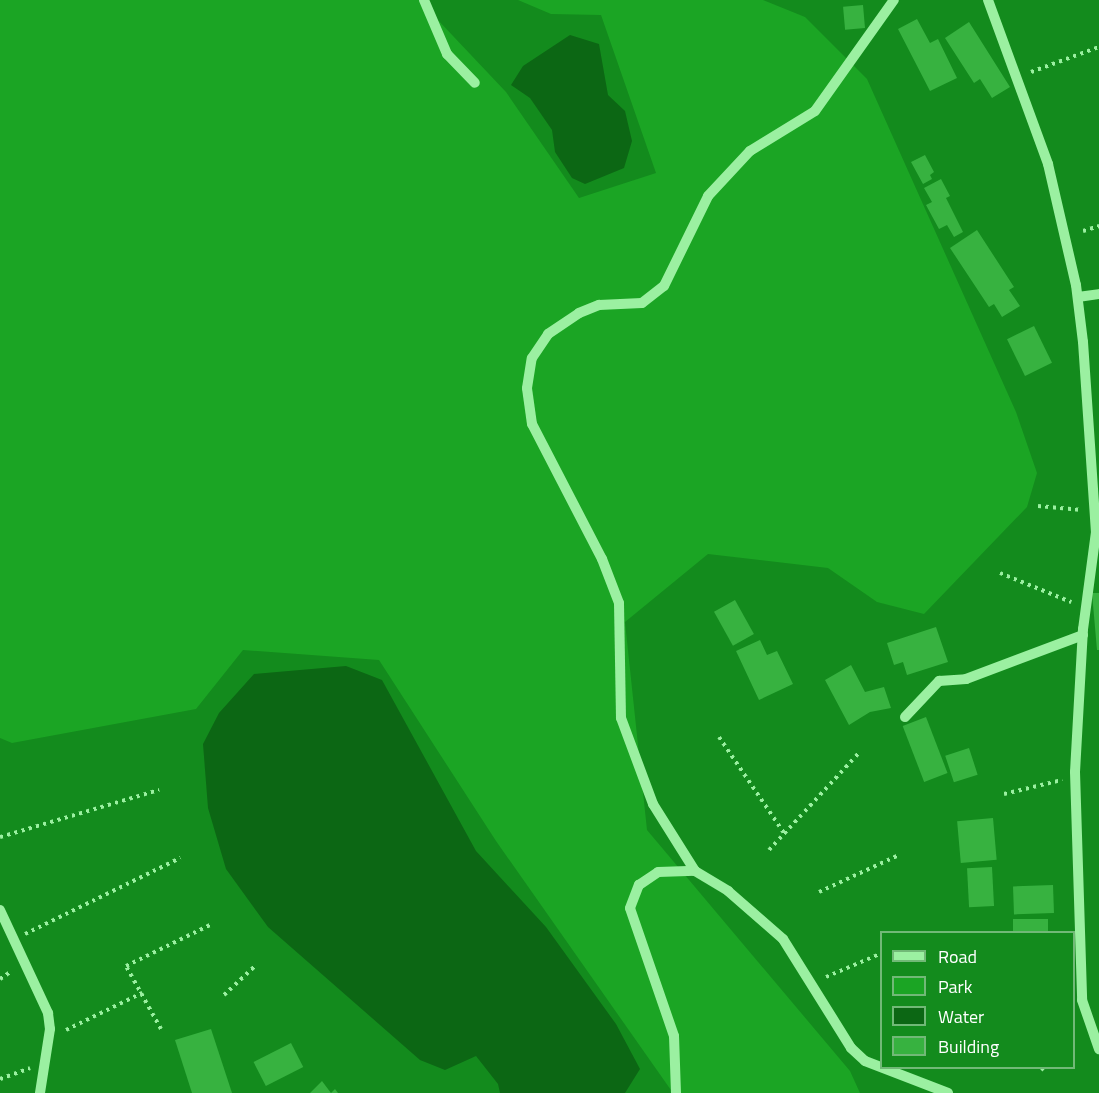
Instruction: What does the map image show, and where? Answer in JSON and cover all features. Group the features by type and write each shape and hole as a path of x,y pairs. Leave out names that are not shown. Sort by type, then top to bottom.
{"street":[{"path":"424,0 447,54 476,83"},
{"path":"880,1067 865,1061 850,1048 783,939 728,891 695,871 653,804 621,718 619,603 602,559 532,424 527,388 532,358 548,334 579,313 599,305 642,303 664,286 708,196 750,151 814,111 894,0"},
{"path":"988,0 1048,164 1077,297 1098,532 1083,635 1075,772 1082,1000 1099,1049"},
{"path":"1077,297 1099,294"},
{"path":"905,717 939,681 966,679 1083,635"},
{"path":"675,1093 674,1036 630,908 639,885 658,872 695,871"},
{"path":"0,910 48,1013 49,1038 39,1093"},
{"path":"886,1069 948,1093"}],"path":[{"path":"1030,72 1099,47"},
{"path":"1083,231 1099,226"},
{"path":"1038,506 1084,510"},
{"path":"999,573 1075,604"},
{"path":"719,737 784,834"},
{"path":"769,850 858,753"},
{"path":"1004,794 1065,779"},
{"path":"0,837 159,790"},
{"path":"819,892 897,856"},
{"path":"14,939 180,858"},
{"path":"161,1029 126,966 212,924"},
{"path":"826,977 880,954"},
{"path":"224,994 254,967"},
{"path":"49,1038 142,993"},
{"path":"0,1079 45,1064"}],"green space":[{"path":"0,0 419,0 506,92 579,198 656,173 601,15 551,14 518,0 763,0 805,17 867,79 1016,412 1037,473 1027,507 924,614 877,602 828,568 708,554 625,622 647,830 850,1071 860,1093 673,1093 496,841 379,660 243,650 196,709 12,743 0,738"}],"water":[{"path":"570,35 599,44 608,95 625,111 632,141 624,168 585,184 572,178 555,152 552,130 530,98 511,85 523,66"},
{"path":"346,666 382,680 476,851 546,927 616,1024 640,1069 625,1093 500,1093 498,1084 476,1056 445,1070 420,1060 268,927 226,869 208,808 203,744 219,713 254,674"}],"building":[{"path":"863,5 865,28 845,30 843,7"},
{"path":"917,19 930,43 938,39 957,78 930,91 898,29"},
{"path":"969,22 1010,87 992,98 980,79 974,83 945,38"},
{"path":"925,155 934,172 930,175 932,179 923,184 911,162"},
{"path":"941,179 950,196 946,198 963,232 954,237 947,225 939,229 926,205 932,202 924,188"},
{"path":"977,230 1014,287 1009,290 1020,306 1002,317 994,304 989,307 950,248"},
{"path":"1034,326 1052,363 1025,376 1007,339"},
{"path":"1092,593 1099,593 1099,650 1097,650"},
{"path":"735,600 754,634 733,646 714,612"},
{"path":"936,627 948,662 907,675 903,662 894,665 887,643"},
{"path":"760,640 767,655 777,651 793,684 759,700 736,651"},
{"path":"851,665 865,692 884,687 891,708 870,712 849,725 825,680"},
{"path":"926,717 948,773 924,782 903,726"},
{"path":"969,748 978,775 954,782 945,756"},
{"path":"993,818 997,860 961,863 957,821"},
{"path":"992,867 994,906 969,907 967,868"},
{"path":"1053,885 1054,913 1014,914 1013,886"},
{"path":"1013,919 1048,919 1048,931 1013,931"},
{"path":"211,1029 232,1093 192,1093 175,1040"},
{"path":"291,1043 303,1067 266,1086 254,1062"},
{"path":"322,1081 331,1093 310,1093"}]}
